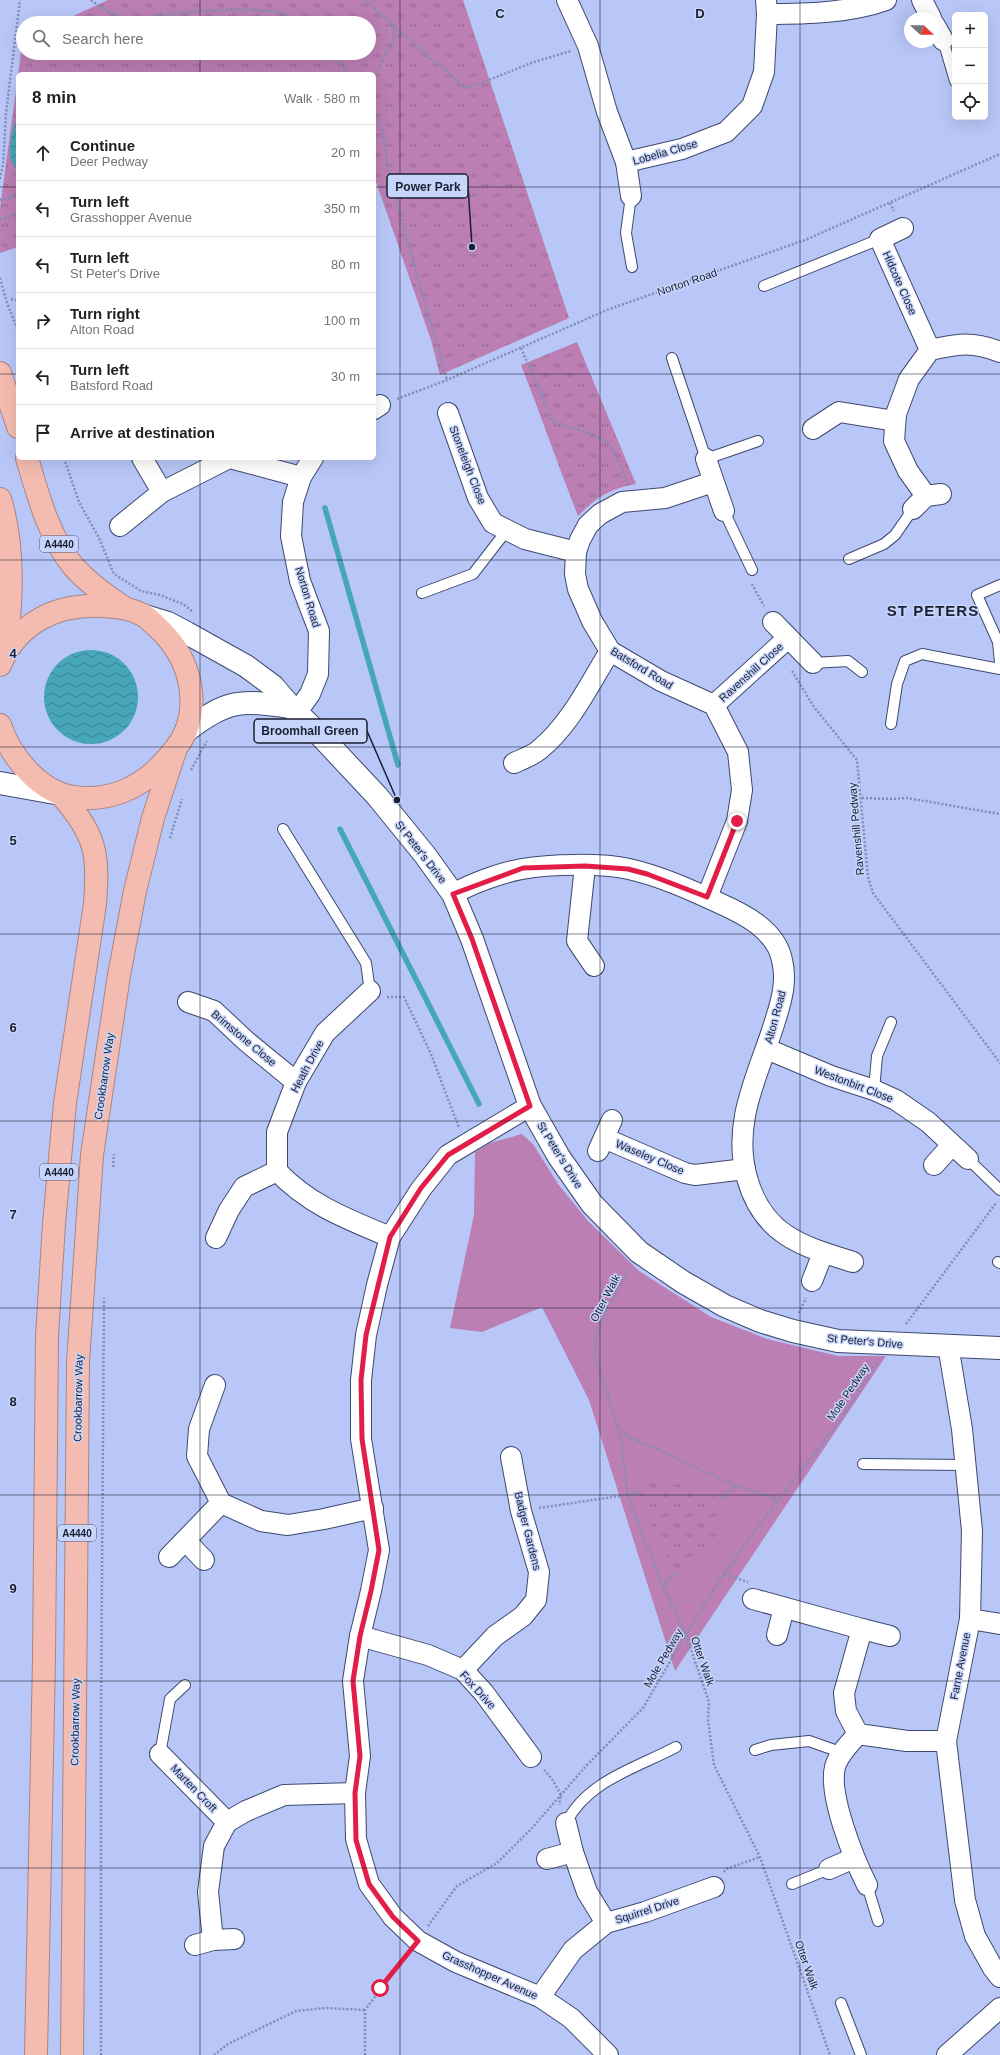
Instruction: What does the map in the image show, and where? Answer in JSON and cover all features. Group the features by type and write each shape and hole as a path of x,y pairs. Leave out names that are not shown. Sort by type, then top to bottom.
{"highway":[{"path":"0,373 16,421"},
{"name":"A4440","path":"28,460 41,507 56,539 73,565 98,590 123,607"},
{"path":"0,499 5,517 12,583 10,618 2,659"},
{"path":"0,725 6,741 37,780 59,794 87,799 111,796 133,788 152,775 174,751 186,731 190,714 189,677 181,656 168,637 144,616 123,607 80,606 46,615 28,626 2,659"},
{"name":"Crookbarrow Way","path":"72,2055 78,1362 92,1155 118,975 135,891 153,818 174,751"},
{"name":"A4440","path":"36,2055 44,1666 47,1336 54,1224 65,1104 95,904 98,871 92,840 79,816 59,794"}],"street":[{"name":"Lobelia Close","path":"567,0 588,46 607,112 626,162 631,196"},
{"path":"767,7 806,14 868,6 886,0"},
{"path":"922,0 928,12"},
{"name":"Lobelia Close","path":"626,162 682,149 726,132 752,106 764,72 767,7"},
{"name":"Hidcote Close","path":"903,228 880,239 930,350"},
{"path":"927,500 908,471 894,441 896,414 909,379 930,350 956,344 982,345 1000,352"},
{"path":"813,429 839,412 895,421"},
{"name":"Stoneleigh Close","path":"448,413 478,498 493,524 525,539 576,552"},
{"path":"706,459 724,511"},
{"path":"143,460 162,492"},
{"path":"120,526 162,492 226,460"},
{"path":"237,460 301,477"},
{"name":"Norton Road","path":"294,710 310,694 318,674 319,631 300,581 291,536 293,502 301,477 312,460"},
{"name":"Batsford Road","path":"713,482 665,498 632,500 611,508 588,526 580,540 576,552 575,574 578,589 592,621 610,651 661,681 714,705"},
{"name":"St Peter's Drive","path":"144,616 168,623 246,666 273,686 294,710 377,796 425,855 453,894 472,939 530,1106 559,1158 592,1204 639,1252 683,1282 725,1306 760,1321 792,1331 838,1341 1000,1348"},
{"name":"Ravenshill Close","path":"773,622 784,642 813,663"},
{"name":"Ravenshill Close","path":"714,705 784,642"},
{"path":"514,763 538,751 554,736 571,714 610,651"},
{"path":"186,731 210,713 234,703 254,702 294,710"},
{"path":"707,897 737,821 742,790 738,752 714,705"},
{"path":"0,783 59,794"},
{"path":"585,866 577,941 594,966"},
{"name":"Alton Road","path":"453,894 523,868 585,866 628,869 647,874 707,897 733,909 759,925 772,939 782,958 785,979 781,1000 767,1049 746,1104 741,1136 744,1169 752,1194 760,1210 772,1225 786,1236 823,1253 853,1262"},
{"name":"Heath Drive","path":"276,1171 277,1132 296,1082 325,1033 370,990"},
{"name":"Brimstone Close","path":"188,1002 214,1011 246,1041 296,1082"},
{"name":"Westonbirt Close","path":"767,1049 831,1076 874,1090 911,1109 928,1122 968,1159"},
{"name":"Grasshopper Avenue","path":"530,1106 465,1143 448,1155 421,1188 390,1237 366,1335 361,1380 362,1439 379,1550 360,1636 353,1681 360,1756 355,1793 356,1840 369,1884 393,1917 418,1941 456,1962 540,1996 571,2018 608,2055"},
{"name":"Waseley Close","path":"612,1120 601,1144 685,1173 695,1175 744,1169"},
{"path":"934,1165 952,1145"},
{"path":"216,1238 229,1210 244,1188 276,1171 292,1188 323,1208 390,1237"},
{"path":"812,1281 823,1253"},
{"name":"Farne Avenue","path":"948,1346 962,1429 972,1531 970,1619 946,1741 965,1900 975,1936 993,1968 1000,1977"},
{"path":"215,1386 199,1429 197,1456 221,1503 261,1521 288,1525 373,1508"},
{"name":"Badger Gardens","path":"463,1670 495,1636 523,1616 536,1600 539,1572 521,1511 511,1457"},
{"path":"169,1557 221,1503"},
{"path":"186,1541 204,1560"},
{"path":"753,1599 862,1630 890,1636"},
{"path":"777,1634 784,1608"},
{"path":"970,1619 1000,1624"},
{"path":"858,1734 846,1711 844,1693 862,1630"},
{"name":"Fox Drive","path":"360,1636 428,1655 463,1670 484,1693 531,1757"},
{"path":"858,1734 907,1741 946,1741"},
{"path":"858,1734 835,1765 833,1779 836,1796 854,1858 867,1886"},
{"name":"Marten Croft","path":"160,1754 227,1822"},
{"path":"234,1939 204,1942 208,1892 214,1846 227,1822 246,1811 284,1795 355,1793"},
{"path":"566,1823 573,1852 586,1892 606,1924"},
{"path":"547,1859 573,1852"},
{"path":"829,1869 854,1858"},
{"name":"Squirrel Drive","path":"540,1996 573,1950 606,1924 645,1912 714,1887"},
{"path":"947,2055 1000,2008"}],"lane":[{"path":"940,38 952,72"},
{"path":"631,196 626,233 632,267"},
{"path":"764,286 880,239"},
{"path":"672,358 706,459 758,441"},
{"path":"849,559 884,544 895,535 927,500"},
{"path":"724,511 752,570"},
{"path":"422,593 473,574 507,530"},
{"path":"1000,585 977,595 996,628 1000,663"},
{"path":"891,724 897,684 905,661 922,654 1000,669"},
{"path":"813,663 848,661 862,672"},
{"path":"283,829 366,963 370,990"},
{"path":"874,1090 877,1056 891,1022"},
{"path":"968,1159 1000,1190"},
{"path":"863,1464 966,1465"},
{"path":"160,1754 170,1699 185,1685"},
{"path":"755,1750 771,1744 809,1741 843,1753"},
{"path":"566,1823 578,1804 604,1782 676,1747"},
{"path":"792,1884 829,1869"},
{"path":"867,1886 878,1921"},
{"path":"841,2003 861,2055"}],"path":[{"path":"18,16 20,0"},
{"path":"91,0 105,11 124,16"},
{"path":"366,0 465,88 479,84 531,63 588,46"},
{"path":"155,16 228,10 261,10 289,16"},
{"path":"376,73 394,39 394,26"},
{"path":"0,179 3,165 6,113 16,32"},
{"path":"337,60 346,72"},
{"path":"376,119 383,133 390,179 447,380"},
{"name":"Norton Road","path":"377,407 447,380 607,310 805,240 1000,154"},
{"path":"0,200 16,196"},
{"path":"0,219 16,214"},
{"path":"0,278 6,300 16,326"},
{"path":"6,300 11,299 16,300"},
{"path":"521,348 554,423 584,432 608,444 620,465 632,500"},
{"path":"65,460 80,502 100,538"},
{"name":"Ravenshill Pedway","path":"784,642 814,707 857,760 862,798 868,877 873,893 1000,1063"},
{"path":"190,772 211,735"},
{"path":"168,845 184,794"},
{"path":"862,798 890,800 907,798 1000,814"},
{"path":"370,990 389,997 404,997 431,1054 448,1105 465,1143"},
{"path":"113,1170 114,1146"},
{"path":"902,1329 1000,1197"},
{"name":"Otter Walk","path":"639,1252 608,1307 596,1332 595,1358 620,1432 628,1496 663,1588 686,1635 709,1702 708,1720 714,1765 760,1857 830,2055"},
{"path":"797,1319 812,1281"},
{"path":"102,2055 101,1715 104,1294"},
{"name":"Mole Pedway","path":"365,2010 418,1941 457,1886 497,1863 532,1828 587,1765 644,1708 686,1635 745,1543 844,1415 878,1360"},
{"path":"620,1432 736,1486 779,1500"},
{"path":"721,1498 736,1486"},
{"path":"521,1511 640,1493"},
{"path":"663,1588 675,1573"},
{"path":"531,1757 552,1779 561,1795 559,1807 566,1823"},
{"path":"714,1887 726,1869 760,1857"},
{"path":"214,2055 228,2044 296,2011 326,2008 365,2010 365,2055"}],"green space":[{"path":"108,0 463,0 569,318 440,375 431,340 376,182 376,72 18,72 20,60 376,60 376,16 73,16"},
{"path":"16,91 16,248 0,253 0,208"},
{"path":"577,342 636,484 611,491 591,504 578,516 521,365"},
{"path":"522,1134 533,1144 558,1184 588,1221 639,1271 711,1317 767,1339 838,1356 886,1356 675,1671 589,1400 542,1307 482,1332 450,1328 474,1215 475,1152 490,1143"},
{"path":"647,1474 721,1498 725,1521 694,1569 675,1573 655,1532 640,1493"}],"water":[{"path":"16,122 16,168 13,165 10,151"},
{"path":"91,650 109,653 124,664 135,679 138,697 135,715 124,730 109,741 91,744 73,741 58,730 47,715 44,697 47,679 58,664 73,653"}],"waterway":[{"path":"325,508 398,765"},
{"path":"340,829 479,1104"}],"place":[{"name":"Power Park","path":"472,247"},
{"name":"Broomhall Green","path":"397,800"}],"district":[{"name":"ST PETERS","path":"933,611"}],"route":[{"path":"380,1988 418,1941 393,1917 369,1884 356,1840 355,1793 360,1756 353,1681 360,1636 379,1550 362,1439 361,1380 366,1335 377,1285 390,1237 421,1188 448,1155 465,1143 530,1106 472,939 453,894 459,890 523,868 585,866 628,869 647,874 707,897 737,821"}]}
